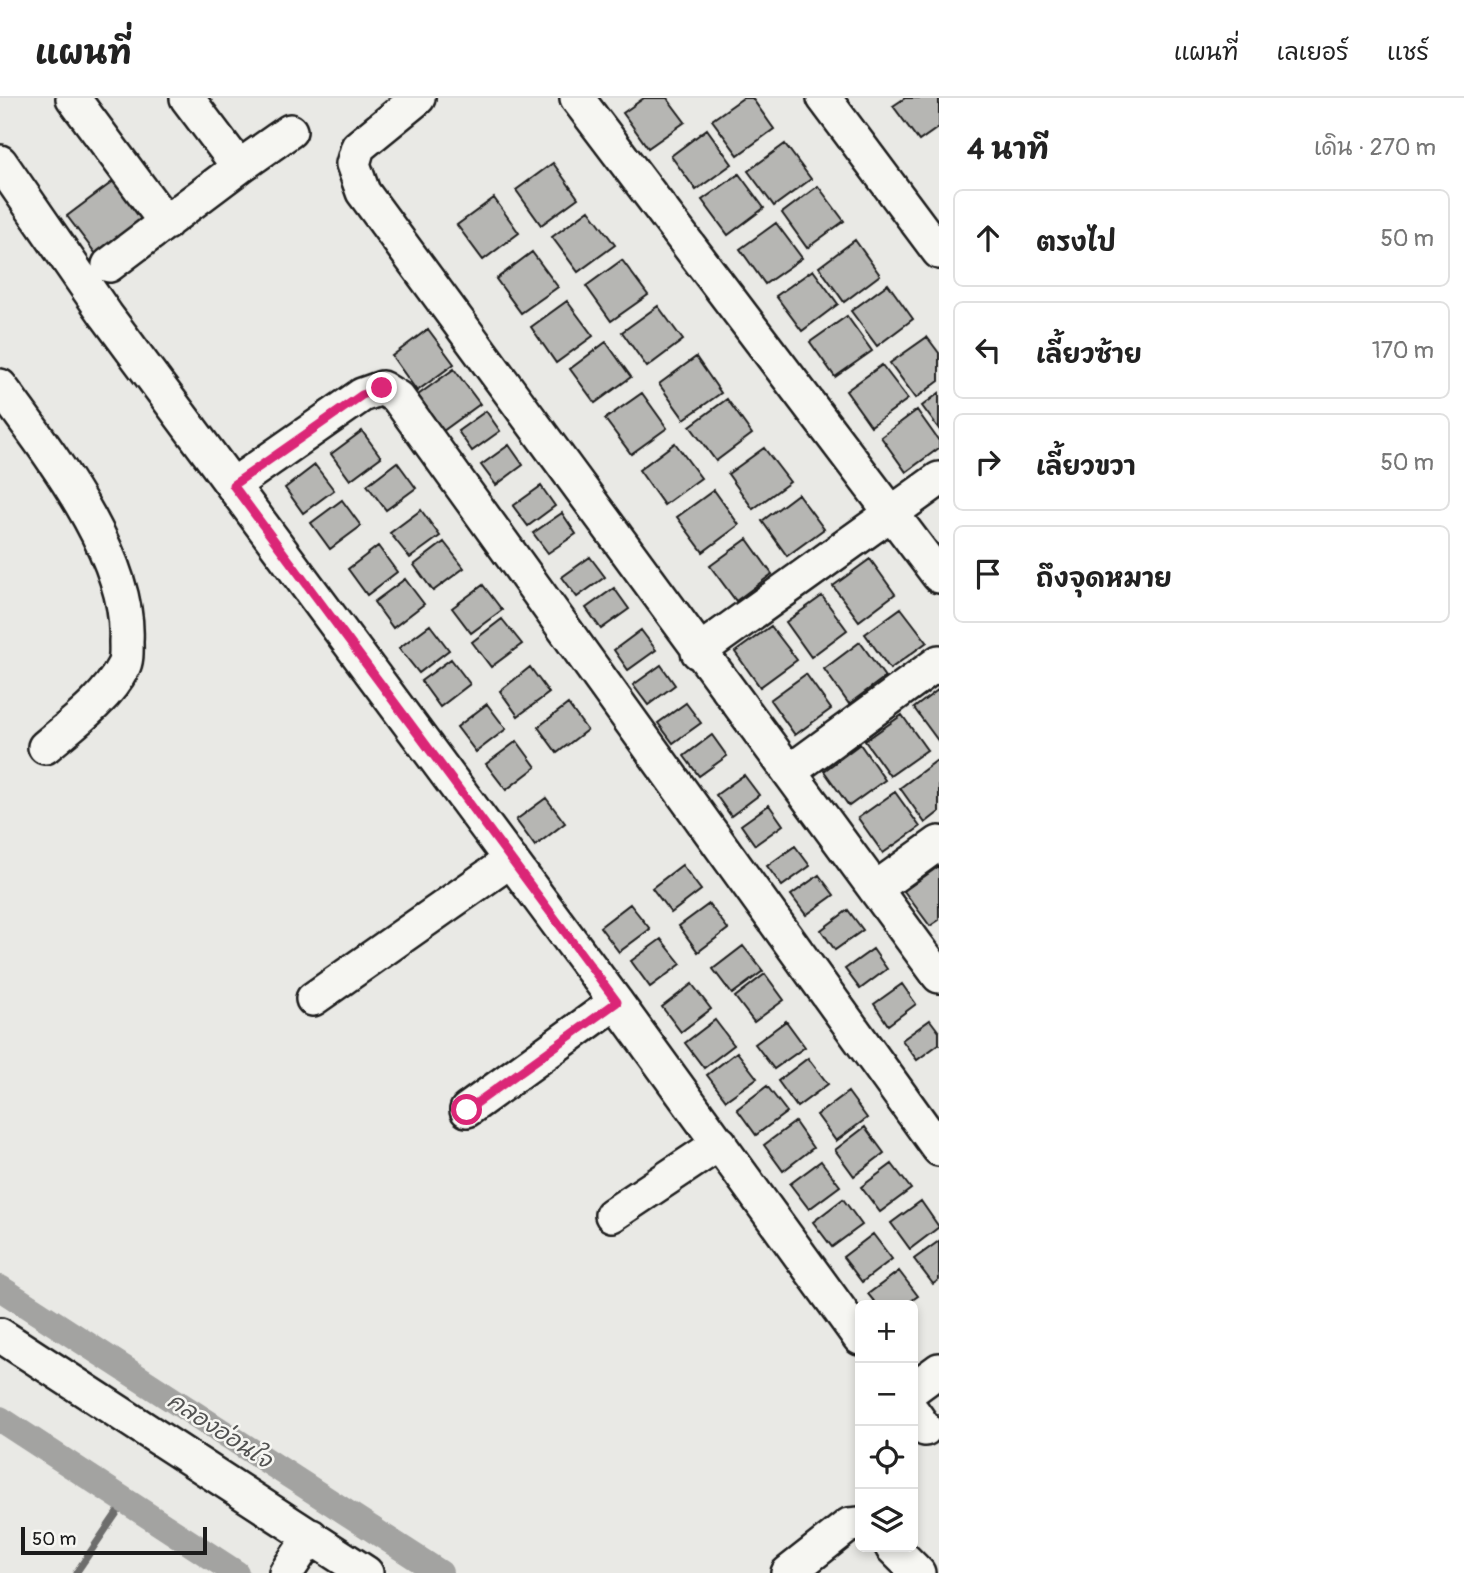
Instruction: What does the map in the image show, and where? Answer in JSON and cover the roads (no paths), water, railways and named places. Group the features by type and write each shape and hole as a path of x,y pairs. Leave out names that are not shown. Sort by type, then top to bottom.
{"street":[{"path":"73,98 166,223"},
{"path":"187,98 239,167"},
{"path":"418,98 358,147 353,164 363,192 698,652 939,976"},
{"path":"577,98 939,576"},
{"path":"824,98 939,252"},
{"path":"108,265 290,131"},
{"path":"0,162 106,315 617,1002 855,1331"},
{"path":"0,386 59,468 103,544 128,616 125,665 100,698 45,747"},
{"path":"233,485 362,395 382,388 398,398 939,1149"},
{"path":"698,652 939,479"},
{"path":"789,772 939,662"},
{"path":"875,889 939,843"},
{"path":"313,999 511,860"},
{"path":"467,1110 617,1002"},
{"path":"612,1215 720,1143"},
{"path":"0,1335 366,1573"},
{"path":"918,1385 939,1370"},
{"path":"788,1573 849,1525 855,1524"},
{"path":"286,1573 311,1535"},
{"path":"897,1552 918,1573"}],"waterway":[{"name":"คลองอ่อนใจ","path":"0,1288 440,1573"},
{"path":"0,1419 236,1573"},
{"path":"76,1573 125,1501"}]}
